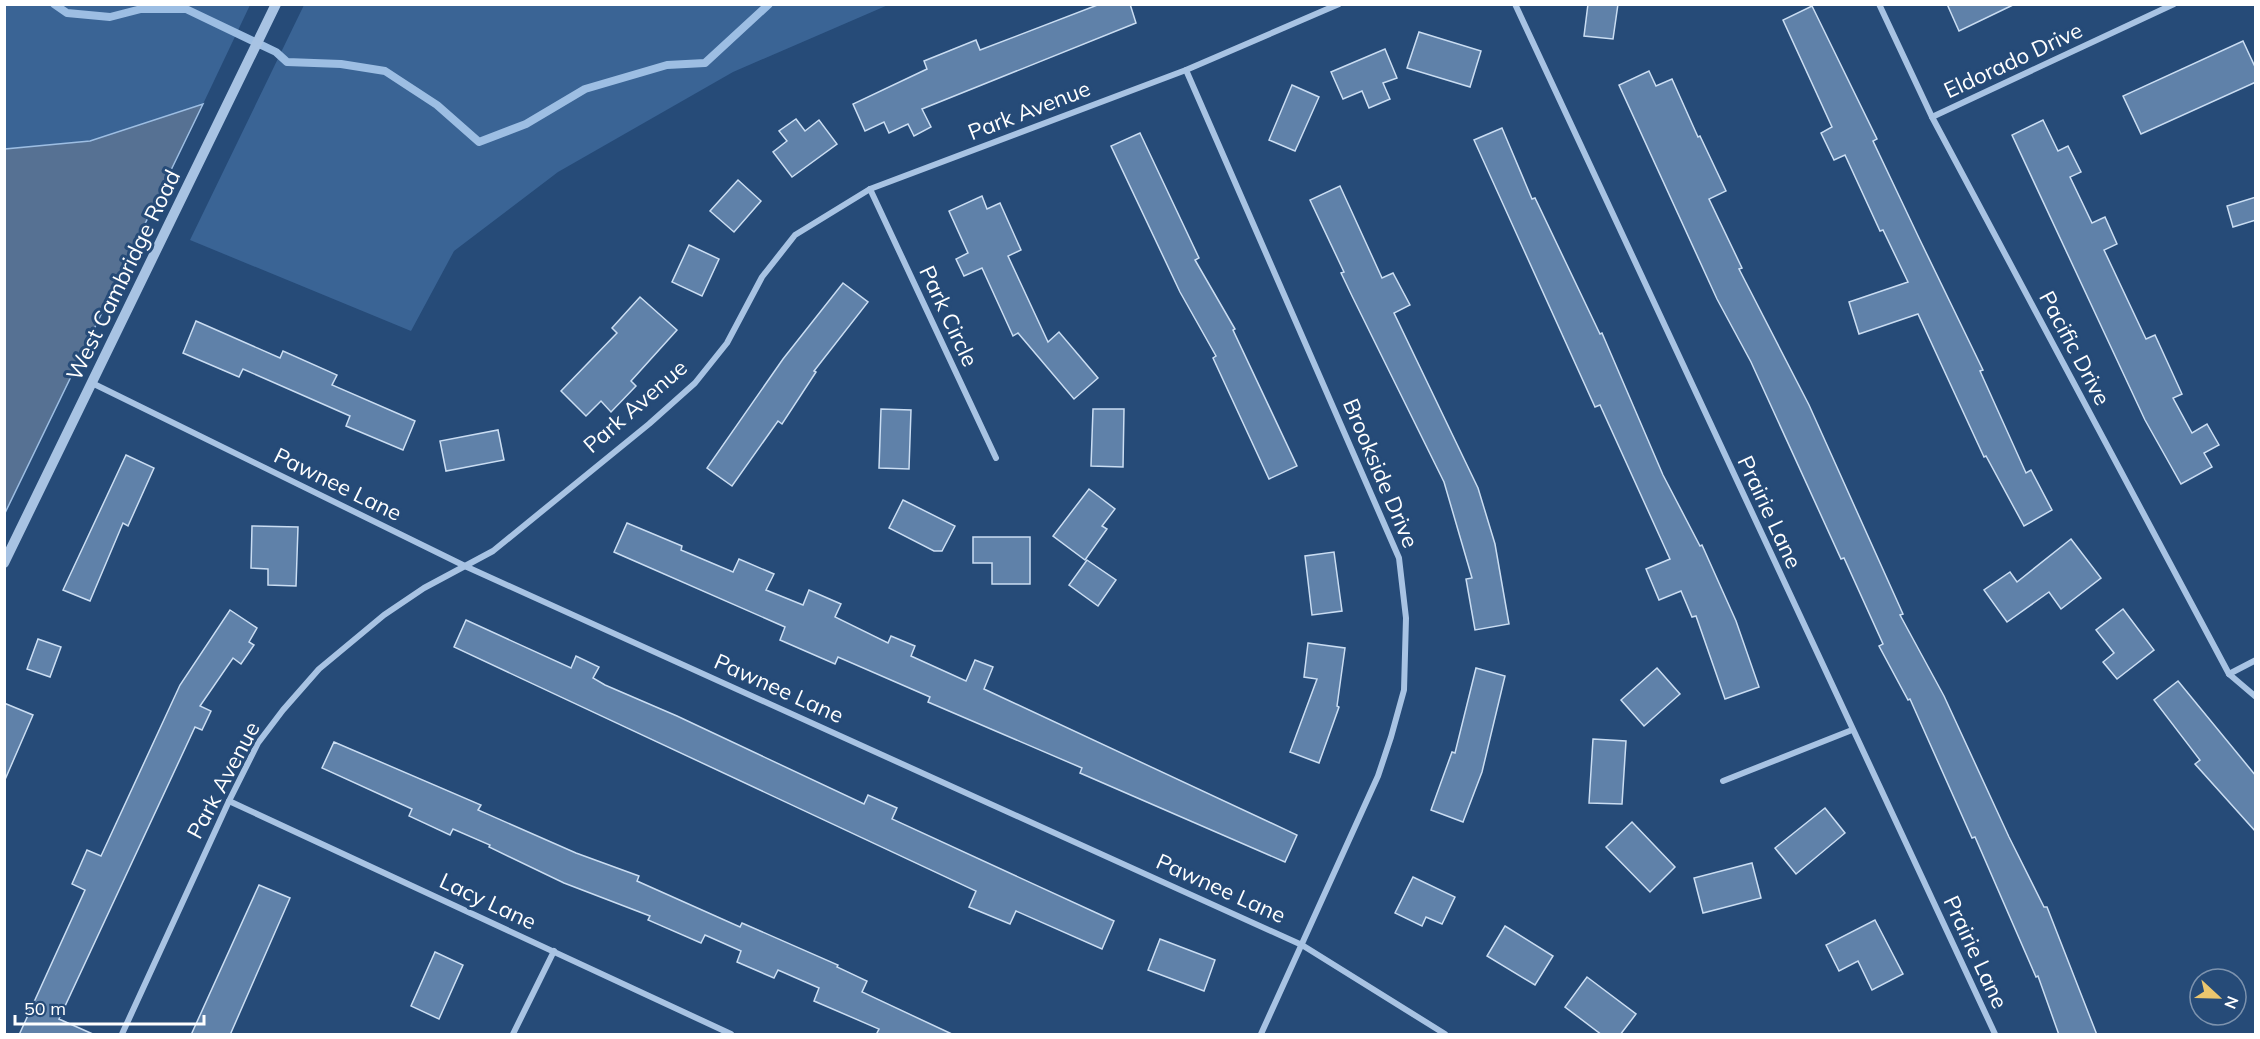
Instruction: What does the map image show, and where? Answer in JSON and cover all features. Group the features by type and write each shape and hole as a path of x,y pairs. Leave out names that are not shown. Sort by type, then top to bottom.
{"street":[{"name":"West Cambridge Road","path":"4,563 276,4"},
{"name":"Park Avenue","path":"122,1035 229,801 258,743 283,710 319,669 384,615 424,588 467,567 493,551 649,424 695,383 727,343 762,277 795,235 870,189 1185,70 1339,4"},
{"name":"Prairie Lane","path":"1515,4 1995,1035"},
{"name":"Pacific Drive","path":"1879,4 1932,117 2229,674 2256,697"},
{"name":"Eldorado Drive","path":"1932,117 2174,4"},
{"name":"Brookside Drive","path":"1185,70 1399,558 1406,618 1404,690 1378,776 1261,1035"},
{"name":"Park Circle","path":"870,189 996,458"},
{"name":"Pawnee Lane","path":"92,383 467,567 1302,945 1445,1035"},
{"path":"2229,674 2256,660"},
{"path":"1723,781 1852,730"},
{"name":"Lacy Lane","path":"229,801 731,1035"},
{"path":"513,1035 554,951"}],"shaded area":[{"path":"304,4 888,5 733,72 558,172 454,251 411,331 190,240"},
{"path":"5,5 250,5 203,104 90,141 5,149"},
{"path":"203,104 5,513 5,149 90,141"}],"building":[{"path":"1100,4 1130,4 1136,23 922,109 931,127 914,136 908,124 889,133 884,122 865,131 853,104 927,69 924,61 976,40 980,50"},
{"path":"1588,4 1618,4 1613,39 1584,36"},
{"path":"1947,4 2015,4 1959,31"},
{"path":"1812,6 1877,139 1873,141 1983,370 1980,371 2026,473 2031,470 2052,510 2024,526 1986,456 1984,457 1918,314 1859,334 1849,302 1908,282 1883,230 1880,231 1845,155 1834,160 1821,133 1832,127 1783,20"},
{"path":"1419,32 1481,51 1470,87 1407,68"},
{"path":"2243,41 2256,69 2256,82 2141,134 2123,96"},
{"path":"1385,49 1397,78 1383,83 1390,99 1369,108 1362,91 1343,99 1331,72"},
{"path":"1649,71 1656,86 1672,79 1726,191 1709,199 1742,268 1739,269 1809,405 1903,614 1900,615 1944,696 2009,837 2044,907 2047,907 2097,1035 2059,1035 2038,976 2036,977 1975,837 1972,838 1910,699 1908,700 1879,646 1883,644 1844,558 1841,559 1751,362 1717,299 1619,85"},
{"path":"1292,85 1319,97 1295,151 1269,140"},
{"path":"796,119 805,131 819,120 837,144 792,177 773,152 787,141 779,131"},
{"path":"2043,120 2058,151 2068,146 2081,172 2070,177 2092,223 2105,217 2117,244 2104,250 2146,339 2155,335 2182,394 2173,398 2192,433 2207,424 2219,445 2204,453 2212,467 2181,484 2145,420 2012,135"},
{"path":"1502,128 1532,199 1535,198 1600,334 1602,333 1663,475 1700,546 1702,545 1736,621 1759,687 1725,699 1696,616 1692,617 1681,591 1659,600 1646,569 1670,559 1600,405 1595,407 1474,140"},
{"path":"1140,133 1199,258 1195,260 1235,329 1233,330 1297,466 1269,479 1213,358 1216,356 1180,292 1111,146"},
{"path":"738,180 761,201 734,232 710,211"},
{"path":"1340,186 1382,278 1393,273 1410,305 1394,313 1478,488 1495,544 1509,624 1475,630 1466,579 1472,578 1444,482 1341,273 1344,272 1310,200"},
{"path":"982,196 987,209 1000,203 1021,250 1008,256 1048,342 1059,332 1098,378 1074,399 1018,333 1013,336 982,268 964,276 956,259 968,253 949,211"},
{"path":"2256,197 2256,220 2233,227 2227,206"},
{"path":"689,245 719,259 702,296 672,282"},
{"path":"843,283 868,302 814,371 816,372 782,424 778,421 732,486 707,468 783,359"},
{"path":"640,297 677,330 631,381 636,386 611,412 601,401 586,416 561,391 617,333 612,328"},
{"path":"196,321 280,358 283,351 337,375 332,385 415,421 403,450 346,426 350,416 243,369 239,377 183,353"},
{"path":"881,409 911,410 909,469 879,468"},
{"path":"1093,409 1124,409 1123,467 1091,466"},
{"path":"498,430 504,460 446,471 440,441"},
{"path":"126,455 154,468 128,526 123,523 90,601 63,590"},
{"path":"1089,489 1115,509 1102,526 1107,529 1085,560 1053,536"},
{"path":"903,500 955,526 942,551 934,551 889,528"},
{"path":"627,523 682,546 681,550 733,572 739,559 774,574 766,590 803,605 809,590 841,604 835,617 888,643 891,636 915,646 911,656 966,681 975,660 993,667 984,689 1297,835 1285,862 1080,773 1082,768 928,702 930,697 838,657 835,664 780,640 785,627 614,552"},
{"path":"252,526 298,527 296,586 268,585 268,569 251,568"},
{"path":"973,537 1030,537 1030,584 992,584 992,563 973,563"},
{"path":"2071,539 2101,578 2061,609 2049,592 2007,622 1984,590 2010,572 2017,582"},
{"path":"1334,552 1342,611 1312,615 1305,556"},
{"path":"1087,560 1116,580 1098,606 1069,585"},
{"path":"2123,609 2154,650 2117,679 2103,662 2114,653 2096,630"},
{"path":"230,610 257,628 249,642 254,645 241,664 233,658 200,706 211,711 202,730 195,727 59,1019 95,1035 19,1035 85,890 72,884 87,850 101,856 180,685"},
{"path":"466,620 571,668 576,656 599,667 593,678 605,685 677,716 864,804 868,795 897,808 892,819 1114,921 1102,949 1016,911 1010,924 969,907 976,891 454,647"},
{"path":"38,639 61,647 50,677 27,669"},
{"path":"1308,643 1345,648 1337,706 1339,707 1319,763 1290,752 1317,679 1304,677"},
{"path":"1476,668 1505,676 1482,772 1463,822 1431,810 1452,752 1455,753"},
{"path":"1657,668 1680,694 1644,726 1621,700"},
{"path":"2178,681 2256,776 2256,832 2195,764 2200,760 2154,700"},
{"path":"4,703 33,715 4,782"},
{"path":"1593,739 1626,741 1622,804 1589,803"},
{"path":"334,742 481,805 478,810 576,853 639,876 637,881 740,927 742,923 838,965 837,967 867,981 862,992 954,1035 876,1035 879,1029 814,1001 819,988 778,970 774,978 737,962 741,951 705,935 701,943 648,920 650,916 564,883 489,847 490,845 453,829 450,835 409,816 412,809 322,768"},
{"path":"1825,808 1845,833 1796,874 1775,848"},
{"path":"1632,822 1675,867 1650,892 1606,847"},
{"path":"1752,863 1761,898 1703,913 1694,878"},
{"path":"1413,877 1455,897 1442,924 1426,917 1422,926 1395,913"},
{"path":"259,885 290,898 230,1035 191,1035"},
{"path":"1875,920 1903,974 1872,990 1858,961 1839,971 1826,945"},
{"path":"1505,926 1553,956 1535,985 1487,956"},
{"path":"1160,939 1215,960 1204,991 1148,970"},
{"path":"435,952 463,965 439,1019 411,1006"},
{"path":"1587,977 1636,1014 1620,1035 1602,1035 1565,1007"}],"waterway":[{"path":"54,4 67,13 110,17 141,9 186,9 276,52 287,62 341,64 385,71 437,105 479,142 526,124 585,89 667,65 705,63 769,4"}]}
